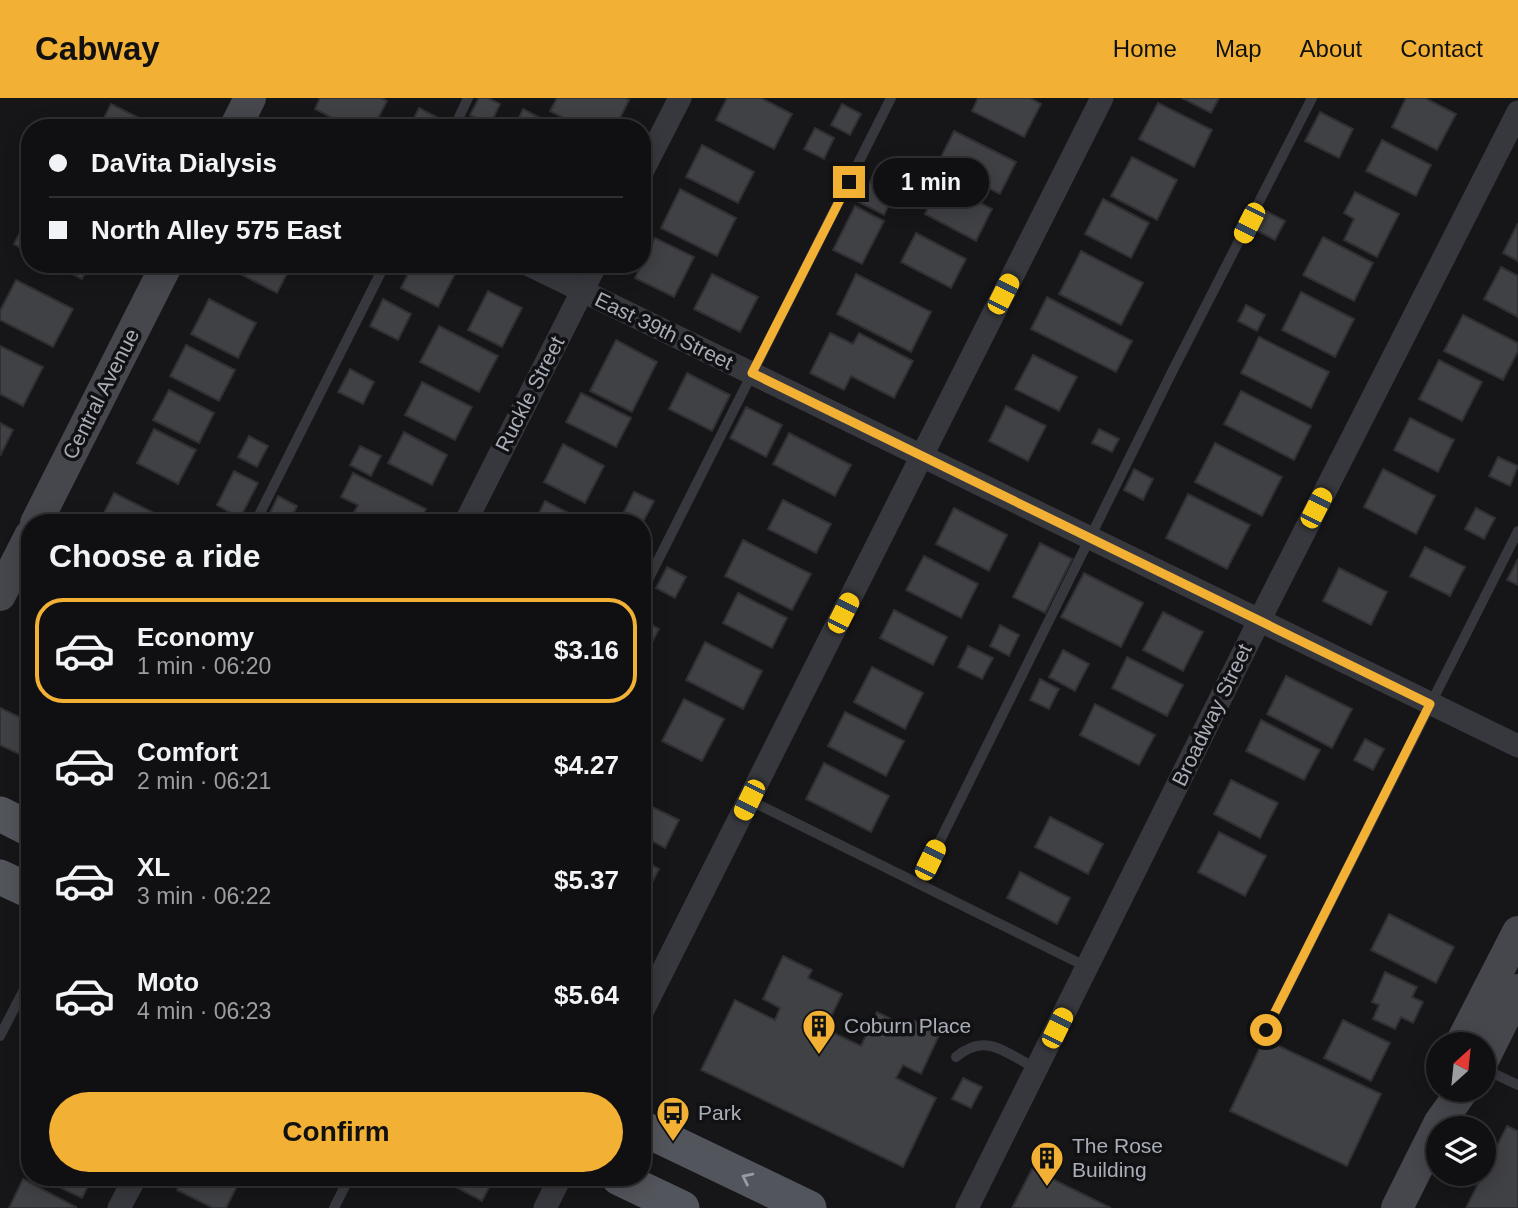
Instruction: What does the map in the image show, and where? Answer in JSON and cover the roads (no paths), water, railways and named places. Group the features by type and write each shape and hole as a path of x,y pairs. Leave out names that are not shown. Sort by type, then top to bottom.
{"main road":[{"name":"Central Avenue","path":"41,514 162,273"},
{"path":"0,595 21,554"},
{"path":"0,814 21,824"},
{"path":"0,877 21,887"},
{"path":"1467,1032 1518,932"},
{"path":"1496,1034 1518,990"},
{"path":"651,1132 808,1208"},
{"path":"1397,1208 1426,1150"},
{"path":"637,1186 682,1208"}],"street":[{"path":"651,154 680,98"},
{"path":"651,994 1102,98"},
{"name":"Broadway Street","path":"967,1208 1259,621 1518,112"},
{"name":"East 39th Street","path":"545,273 1518,746"},
{"name":"Ruckle Street","path":"470,514 591,273"},
{"path":"119,1208 131,1186"},
{"path":"545,1208 556,1186"}],"lane":[{"path":"458,119 468,98"},
{"path":"651,574 891,98"},
{"path":"919,883 1173,370 1312,98"},
{"path":"260,514 380,273"},
{"path":"1266,1030 1518,531"},
{"path":"749,800 1087,967"},
{"path":"0,1036 21,995"},
{"path":"956,1057 974,1045 990,1044 1037,1069"},
{"path":"1496,1075 1518,1085"},
{"path":"334,1208 345,1186"}],"place":[{"name":"Coburn Place","path":"819,1056"},
{"name":"Park","path":"673,1143"},
{"name":"The Rose Building","path":"1047,1188"}]}
